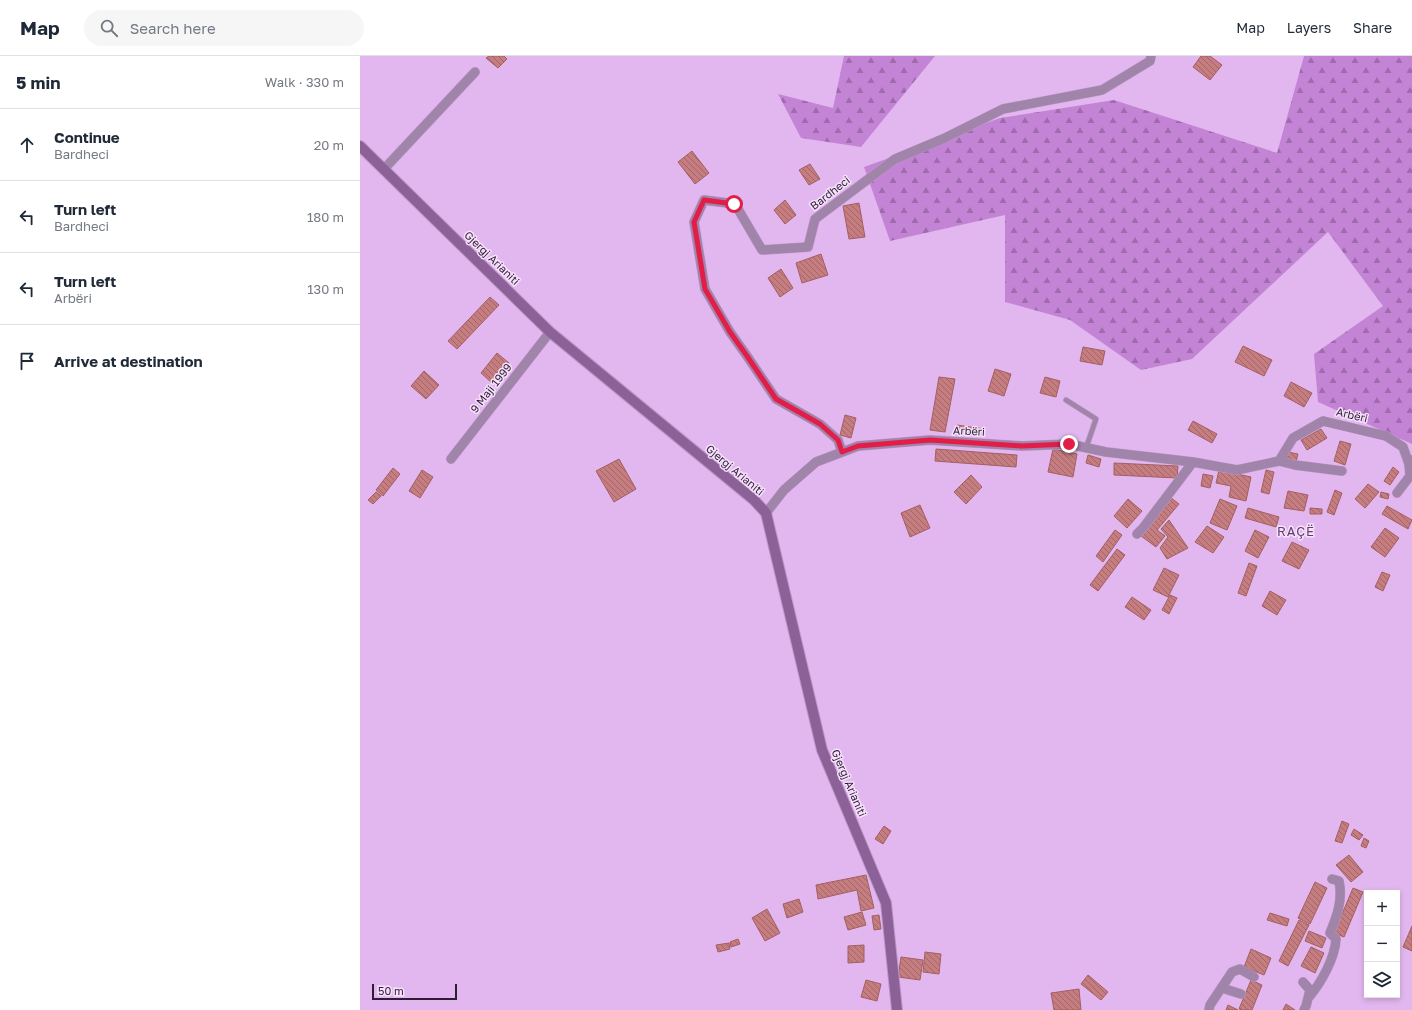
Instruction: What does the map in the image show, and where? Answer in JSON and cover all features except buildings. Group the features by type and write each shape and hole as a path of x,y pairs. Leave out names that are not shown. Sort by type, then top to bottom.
{"main road":[{"name":"Gjergj Arianiti","path":"360,146 550,332 754,500 766,513 822,750 886,903 897,1010"}],"street":[{"name":"Bardheci","path":"842,452 838,440 820,424 776,399 730,332 705,289 694,222 704,200 734,204 762,250 808,247 815,219 895,158 945,138 1003,109 1102,90 1150,61 1151,56"},
{"path":"384,169 475,72"},
{"name":"9 Maji 1999","path":"451,459 550,332"},
{"name":"Arbëri","path":"766,513 784,490 816,462 858,446 930,440 1022,446 1069,444 1106,452 1193,462 1237,470 1278,461 1293,438 1323,421 1386,436 1403,447 1411,462"},
{"path":"1278,461 1342,471"},
{"path":"1136,534 1143,528 1193,462"},
{"path":"1397,493 1410,476 1411,462"},
{"path":"1309,997 1317,988 1336,947 1336,939 1330,933 1339,910 1341,893 1339,882 1332,879"},
{"path":"1209,1010 1210,1005 1232,972 1240,969 1254,977"},
{"path":"1303,982 1310,990 1304,1010"},
{"path":"1222,988 1241,994"}],"lane":[{"path":"1066,400 1096,419 1086,448"}],"green space":[{"path":"844,56 935,56 861,147 801,138 778,94 833,108"},
{"path":"1304,56 1412,56 1412,444 1318,402 1314,354 1383,306 1328,232 1192,359 1141,370 1070,320 1005,302 1005,215 890,241 864,167 1000,118 1114,100 1277,153"}],"district":[{"name":"RAÇË","path":"1296,531"}],"route":[{"path":"734,204 704,200 694,222 705,289 730,332 776,399 820,424 838,440 842,452 858,446 930,440 1022,446 1069,444"}]}
